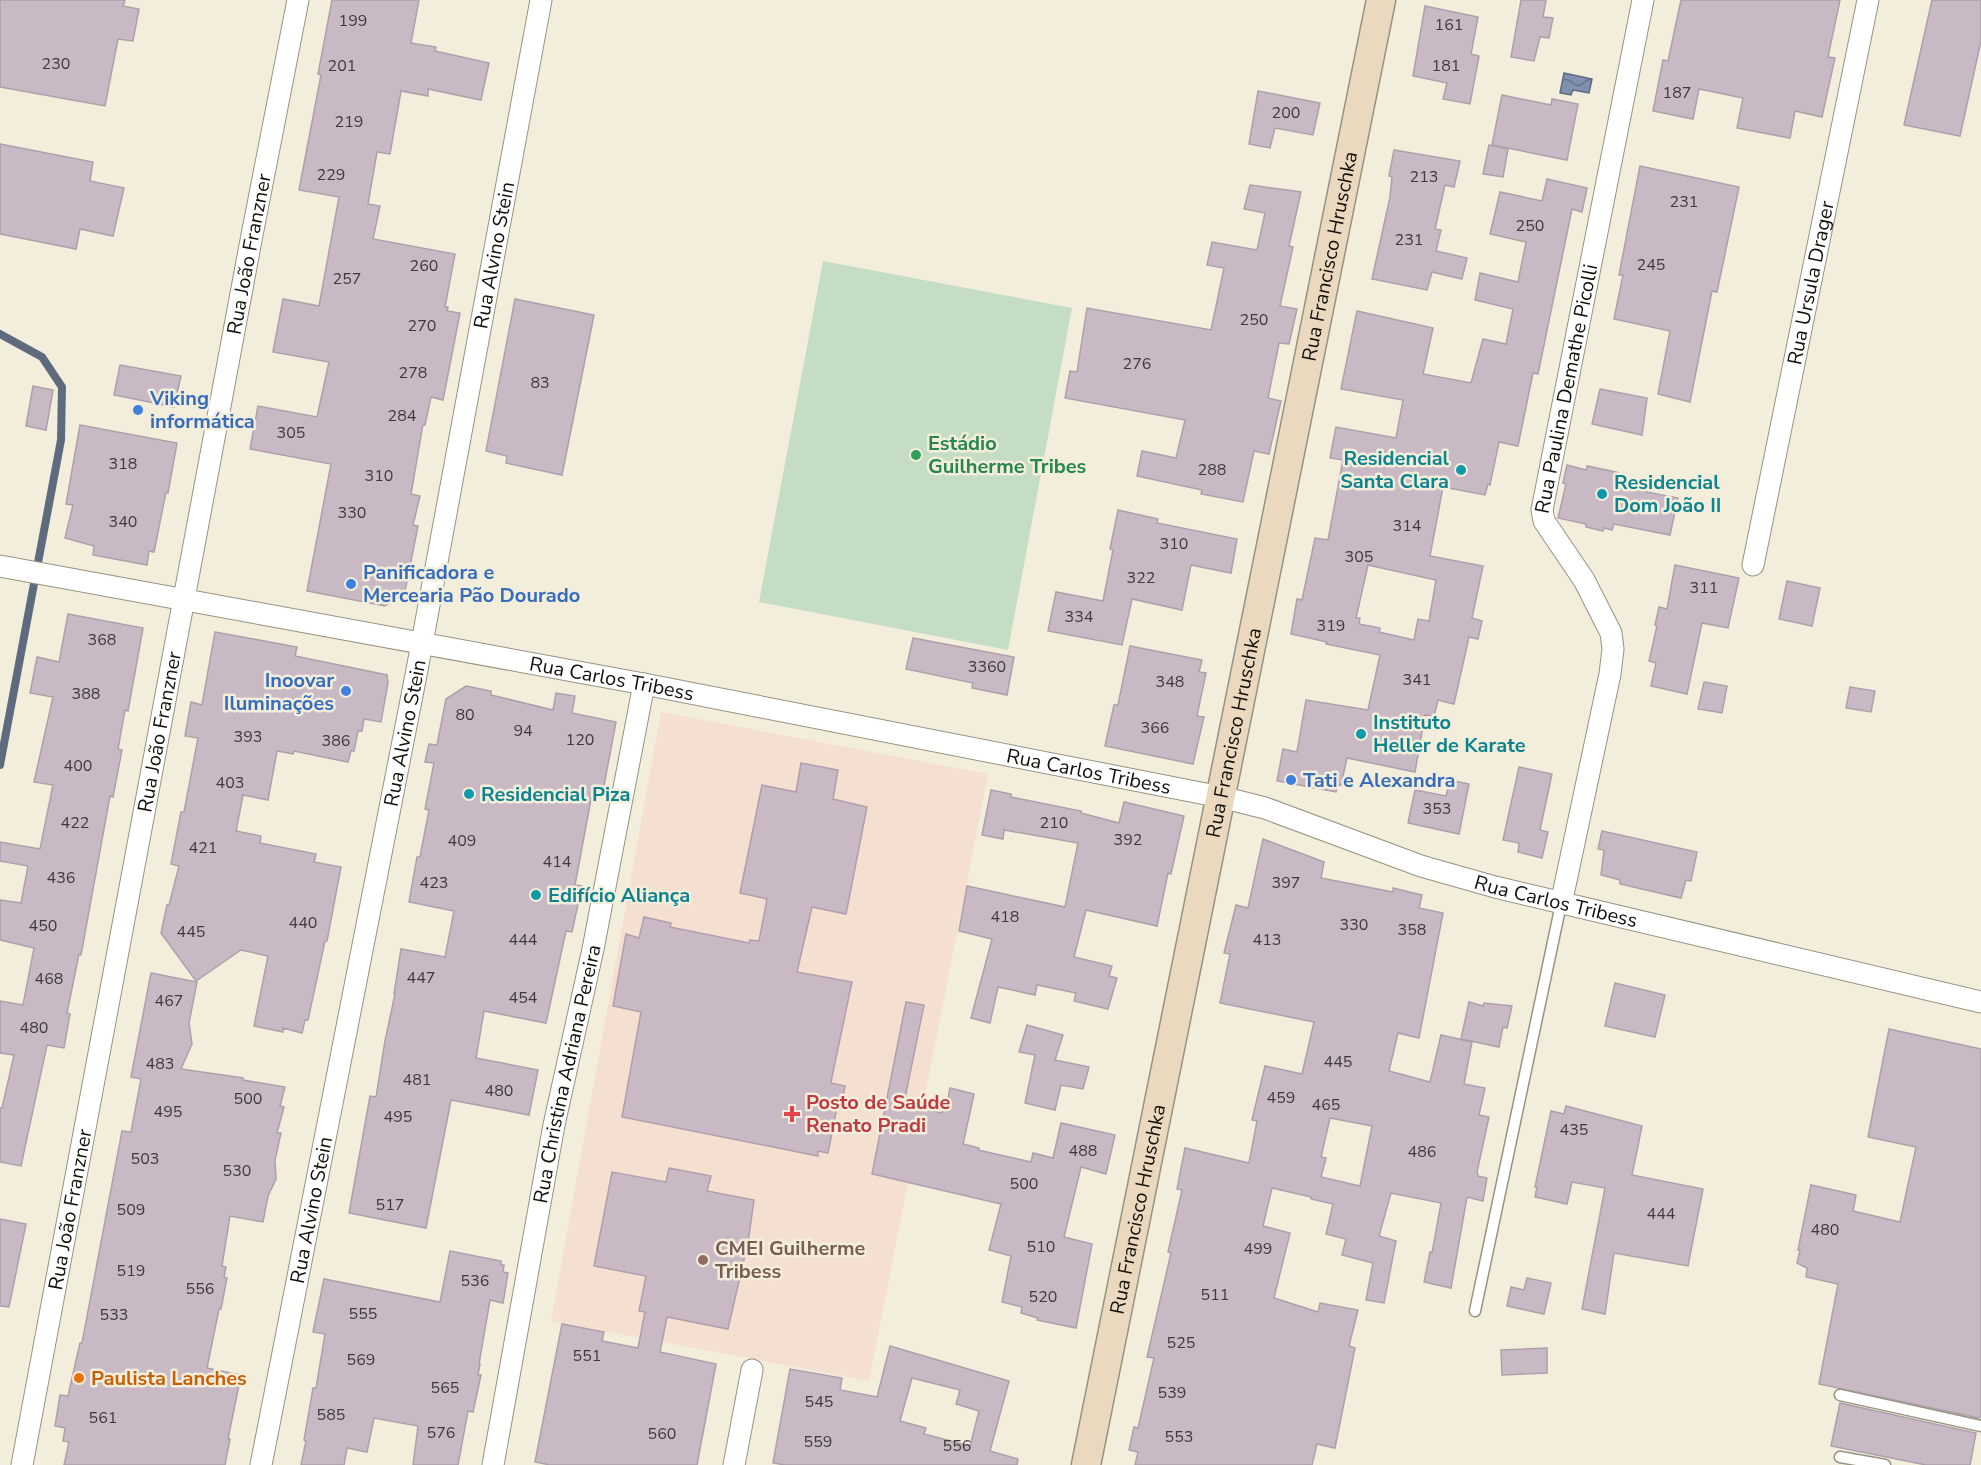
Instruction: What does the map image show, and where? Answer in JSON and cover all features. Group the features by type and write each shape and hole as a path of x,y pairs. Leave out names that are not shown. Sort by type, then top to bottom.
{"main road":[{"name":"Rua Francisco Hruschka","path":"1086,1465 1381,0"}],"street":[{"name":"Rua João Franzner","path":"22,1465 298,0"},
{"name":"Rua Alvino Stein","path":"261,1465 422,643 542,0"},
{"name":"Rua Paulina Demathe Picolli","path":"1562,904 1610,674 1613,649 1611,633 1584,580 1544,521 1542,510 1642,0"},
{"name":"Rua Ursula Drager","path":"1753,565 1868,0"},
{"name":"Rua Carlos Tribess","path":"6,571 48,575 644,684 1221,797 1265,808 1421,866 1495,887 1981,1002"},
{"name":"Rua Christina Adriana Pereira","path":"493,1465 554,1125 593,950 644,684"},
{"path":"734,1465 752,1370"}],"lane":[{"path":"1475,1311 1562,904"},
{"path":"1840,1395 1981,1426"},
{"path":"1840,1457 1885,1465"}],"shaded area":[{"path":"661,712 988,774 869,1381 551,1321"}],"green space":[{"name":"Estádio Guilherme Tribes","path":"823,261 1072,308 1008,650 759,602"}],"water":[{"path":"1564,73 1592,79 1589,93 1573,90 1571,95 1560,93"}],"building":[{"path":"0,0 125,0 123,6 139,9 133,41 118,39 105,106 0,87"},
{"path":"332,0 419,0 411,43 436,47 435,51 489,63 481,100 428,89 428,96 401,91 390,154 377,152 368,204 380,206 373,239 455,254 445,307 448,307 447,311 460,313 443,400 431,397 425,425 423,424 411,494 420,496 413,525 418,526 405,591 385,606 307,591 331,464 250,449 258,406 317,417 329,362 273,352 283,299 319,306 339,197 299,190 321,75 318,74"},
{"path":"1521,0 1546,0 1543,17 1553,18 1549,38 1540,37 1534,61 1511,57"},
{"path":"1681,0 1840,0 1828,57 1835,58 1822,117 1795,111 1790,138 1737,128 1743,98 1699,89 1693,119 1653,111 1663,60 1668,61"},
{"path":"1932,0 1981,0 1981,41 1960,136 1904,125"},
{"path":"1425,6 1478,17 1471,54 1479,56 1470,104 1443,99 1447,83 1413,76"},
{"path":"1258,91 1320,103 1313,135 1275,128 1270,148 1249,144"},
{"path":"1502,95 1551,105 1552,99 1578,104 1567,160 1492,145"},
{"path":"0,144 93,162 90,181 124,188 113,236 80,229 76,249 0,234"},
{"path":"1489,145 1508,149 1503,177 1483,174"},
{"path":"1394,150 1460,161 1454,187 1445,185 1435,229 1441,230 1436,251 1467,258 1462,279 1432,272 1427,290 1372,279 1390,197 1392,177 1389,176"},
{"path":"1640,166 1739,187 1717,292 1712,291 1690,402 1658,394 1670,331 1614,319 1623,275 1619,275"},
{"path":"1547,179 1587,188 1582,212 1572,209 1538,374 1533,373 1518,446 1499,442 1490,485 1488,484 1485,495 1443,487 1430,556 1483,566 1472,618 1482,621 1478,639 1469,637 1454,704 1438,700 1434,716 1425,715 1415,772 1347,758 1341,785 1338,784 1336,792 1277,781 1283,749 1297,752 1306,700 1368,710 1380,655 1291,634 1297,599 1302,600 1315,538 1328,540 1343,460 1330,458 1336,427 1396,438 1403,400 1341,389 1357,311 1433,328 1423,374 1471,383 1483,339 1506,344 1513,309 1475,300 1480,273 1518,282 1526,242 1490,234 1500,192 1542,201","holes":["1368,565 1436,580 1429,621 1418,619 1414,640 1379,632 1380,628 1359,624 1360,618 1356,618"]},
{"path":"1250,185 1301,192 1289,246 1293,247 1280,306 1297,309 1289,344 1279,343 1268,398 1281,401 1269,454 1254,451 1243,502 1201,494 1202,490 1137,476 1142,451 1176,458 1185,420 1065,398 1070,371 1077,372 1087,308 1211,330 1224,268 1207,265 1212,242 1257,250 1265,213 1244,209"},
{"path":"515,299 594,315 562,475 506,463 507,456 486,451"},
{"path":"120,365 181,376 174,407 114,395"},
{"path":"33,386 53,390 46,430 26,426"},
{"path":"1600,389 1647,398 1642,435 1592,424"},
{"path":"80,425 177,443 154,552 149,551 147,565 93,555 94,546 65,538 73,505 66,504"},
{"path":"1567,465 1586,470 1587,466 1616,472 1624,475 1621,487 1678,498 1670,535 1614,524 1612,530 1604,528 1603,531 1586,527 1586,524 1558,518 1566,484 1563,483"},
{"path":"1118,510 1158,519 1157,523 1237,539 1231,573 1191,565 1182,610 1132,599 1122,645 1048,631 1056,592 1103,601"},
{"path":"1675,565 1739,578 1728,628 1702,623 1687,694 1651,686 1656,663 1649,661 1657,626 1655,625 1659,607 1667,609"},
{"path":"1787,581 1820,588 1812,626 1779,619"},
{"path":"68,614 143,628 128,711 125,710 118,749 122,750 113,797 110,796 81,955 79,954 67,1013 70,1014 64,1048 47,1045 21,1166 0,1162 0,1108 2,1108 14,1055 0,1053 0,1001 23,1005 34,948 0,940 0,900 21,903 28,866 0,861 0,842 40,849 53,785 34,782 53,697 30,693 37,657 59,662"},
{"path":"215,632 297,647 295,656 387,675 388,683 381,722 364,719 362,731 358,731 354,751 351,751 348,762 294,751 293,754 277,751 268,800 243,795 236,831 261,836 260,843 316,854 314,862 341,867 327,941 325,941 308,1020 305,1020 302,1033 283,1028 283,1032 254,1026 268,956 241,950 196,981 161,933 179,866 171,864 181,812 184,812 198,738 185,736 191,702 202,705"},
{"path":"913,638 1014,657 1007,695 972,688 973,683 906,669"},
{"path":"1130,646 1202,660 1199,672 1206,673 1197,716 1204,717 1193,764 1105,746 1114,705 1118,705"},
{"path":"1704,682 1727,686 1722,713 1698,709"},
{"path":"466,686 491,691 491,695 553,710 556,693 575,696 572,713 616,722 602,796 592,794 575,885 582,886 572,932 566,931 546,1023 484,1011 476,1058 538,1070 529,1115 451,1100 426,1228 349,1213 370,1096 376,1097 401,949 445,957 454,911 409,902 429,810 425,809 434,763 425,762 429,744 437,745 446,699"},
{"path":"1850,687 1875,691 1871,712 1846,708"},
{"path":"801,763 838,770 833,799 867,807 846,914 812,907 797,972 852,982 831,1083 845,1086 841,1108 837,1107 828,1153 818,1151 818,1156 622,1117 641,1012 613,1006 626,934 639,938 644,917 671,923 670,927 749,943 750,940 759,941 767,899 740,893 762,785 796,792"},
{"path":"1519,767 1552,774 1540,830 1548,832 1542,858 1518,852 1519,843 1503,840"},
{"path":"1450,780 1469,784 1459,834 1408,823 1415,790 1446,796"},
{"path":"991,790 1011,794 1011,797 1081,811 1081,813 1119,823 1124,802 1184,816 1171,874 1168,873 1157,926 1086,910 1074,957 1112,966 1109,976 1117,978 1108,1009 1074,1001 1076,993 1037,985 1035,995 998,987 990,1023 971,1018 992,939 959,931 967,886 1065,907 1078,843 1004,830 1003,839 982,835"},
{"path":"1602,831 1697,852 1691,881 1686,880 1681,898 1620,884 1620,880 1601,875 1604,850 1598,849"},
{"path":"1263,839 1324,862 1321,878 1393,892 1393,888 1422,895 1419,908 1443,913 1419,1038 1398,1033 1389,1071 1430,1082 1441,1035 1472,1042 1464,1084 1485,1088 1479,1115 1489,1117 1477,1172 1478,1176 1487,1178 1483,1201 1467,1197 1451,1288 1424,1282 1441,1203 1391,1193 1379,1236 1396,1241 1384,1303 1366,1300 1373,1263 1342,1255 1346,1239 1326,1234 1333,1204 1272,1188 1263,1226 1290,1233 1274,1298 1318,1312 1320,1303 1358,1310 1349,1346 1355,1348 1335,1448 1317,1444 1312,1465 1135,1465 1138,1452 1129,1450 1134,1427 1138,1428 1154,1358 1147,1357 1171,1253 1168,1252 1182,1190 1177,1189 1185,1148 1249,1163 1257,1121 1252,1120 1265,1066 1302,1074 1314,1022 1220,1003 1230,954 1224,953 1236,905 1248,908","holes":["1330,1118 1372,1126 1360,1186 1321,1177 1326,1158 1321,1157"]},
{"path":"151,973 197,982 189,1023 192,1044 181,1069 285,1087 280,1106 284,1107 277,1133 281,1133 275,1160 276,1179 268,1196 263,1222 230,1216 222,1266 226,1267 224,1277 227,1278 207,1368 241,1375 225,1465 64,1465 69,1442 63,1441 65,1428 55,1426 60,1395 68,1396 80,1343 82,1343 122,1131 131,1132 141,1079 131,1077"},
{"path":"1615,983 1665,995 1655,1037 1605,1026"},
{"path":"906,1002 924,1005 904,1103 942,1113 945,1103 947,1104 950,1088 974,1094 963,1144 979,1148 978,1150 1031,1162 1033,1153 1053,1158 1061,1123 1115,1135 1106,1174 1081,1167 1064,1237 1092,1244 1076,1328 1037,1320 1038,1318 1021,1313 1022,1307 1002,1302 1011,1256 989,1250 1001,1204 872,1174"},
{"path":"1469,1002 1483,1006 1484,1003 1512,1006 1507,1028 1503,1027 1499,1047 1461,1039"},
{"path":"1027,1025 1063,1035 1055,1060 1089,1067 1083,1089 1061,1085 1055,1110 1025,1103 1035,1055 1019,1052"},
{"path":"1889,1029 1981,1049 1981,1417 1979,1418 1819,1384 1838,1284 1806,1277 1807,1268 1797,1263 1811,1185 1856,1195 1853,1211 1900,1222 1916,1147 1868,1137"},
{"path":"1566,1106 1642,1126 1632,1175 1703,1189 1688,1266 1614,1253 1605,1314 1582,1309 1605,1188 1572,1182 1567,1204 1535,1197 1537,1187 1535,1187 1551,1111 1564,1114"},
{"path":"669,1168 711,1176 707,1191 754,1200 748,1242 728,1329 667,1317 660,1352 716,1364 697,1465 550,1465 535,1462 562,1324 604,1332 602,1341 638,1348 645,1312 639,1311 646,1276 594,1266 612,1172 666,1182"},
{"path":"0,1219 26,1224 9,1307 0,1306"},
{"path":"450,1251 501,1261 501,1265 504,1265 503,1272 508,1273 503,1303 490,1300 479,1364 478,1375 481,1375 473,1412 468,1411 458,1465 413,1465 418,1426 374,1418 367,1452 347,1448 344,1465 301,1465 313,1388 316,1388 325,1334 313,1332 324,1279 440,1302"},
{"path":"1527,1278 1551,1283 1544,1314 1507,1306 1511,1287 1524,1290"},
{"path":"890,1346 1009,1381 990,1451 1018,1459 1017,1465 785,1465 773,1463 790,1369 842,1378 840,1390 877,1397","holes":["912,1378 960,1390 956,1404 979,1411 970,1446 924,1434 926,1428 900,1421"]},
{"path":"1547,1348 1547,1373 1502,1375 1501,1350"},
{"path":"1840,1403 1976,1433 1970,1465 1926,1465 1831,1446"}],"waterway":[{"path":"0,334 42,357 62,387 61,440 0,765"}],"place":[{"name":"Viking informática","path":"138,410"},
{"name":"Estádio Guilherme Tribes","path":"916,455"},
{"name":"Residencial Santa Clara","path":"1461,470"},
{"name":"Residencial Dom João II","path":"1602,494"},
{"name":"Panificadora e Mercearia Pão Dourado","path":"351,584"},
{"name":"Inoovar Iluminações","path":"346,691"},
{"name":"Instituto Heller de Karate","path":"1361,734"},
{"name":"Tati e Alexandra","path":"1291,780"},
{"name":"Residencial Piza","path":"469,794"},
{"name":"Edifício Aliança","path":"536,895"},
{"name":"Posto de Saúde Renato Pradi","path":"792,1114"},
{"name":"CMEI Guilherme Tribess","path":"703,1260"},
{"name":"Paulista Lanches","path":"79,1378"}]}
